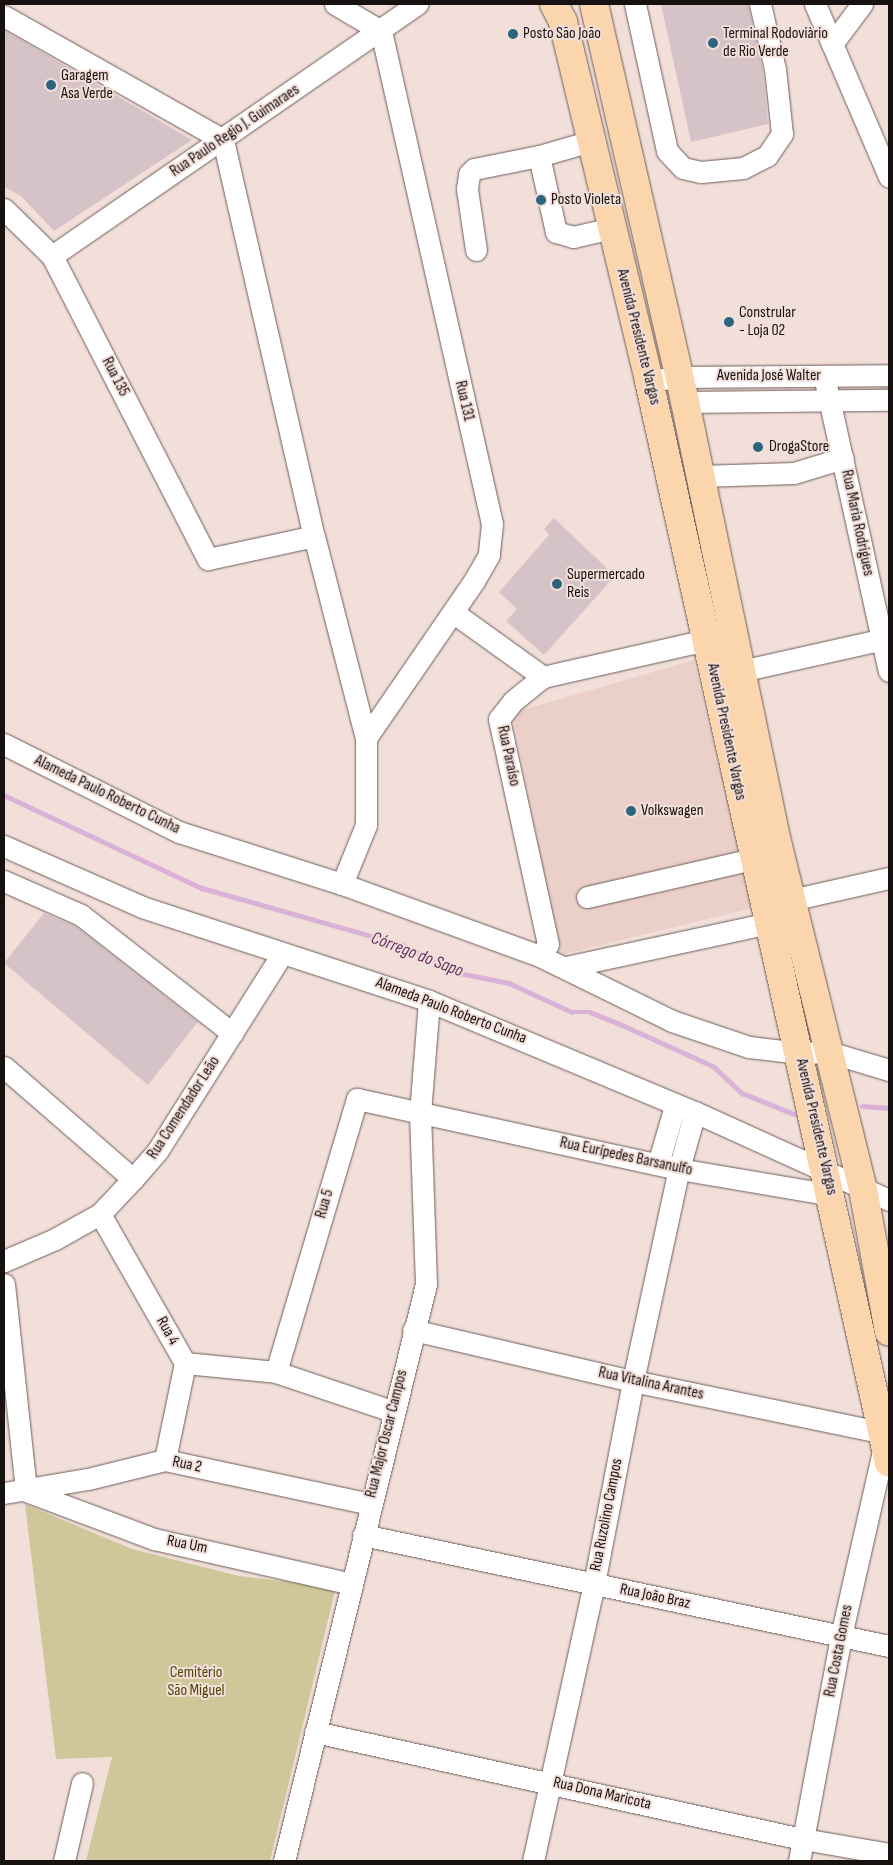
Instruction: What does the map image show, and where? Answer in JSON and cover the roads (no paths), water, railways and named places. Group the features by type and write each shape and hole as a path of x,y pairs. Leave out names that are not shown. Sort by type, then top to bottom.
{"main road":[{"name":"Avenida Presidente Vargas","path":"554,4 563,22 649,381 753,859 824,1168 832,1195 886,1443"},
{"name":"Avenida Presidente Vargas","path":"594,4 682,389 740,671 791,900 863,1189 889,1332"}],"street":[{"path":"335,4 380,31"},
{"name":"Rua Paulo Regio J. Guimaraes","path":"52,256 223,140 417,4"},
{"path":"635,4 667,151 683,168 701,172 743,168 767,156 782,134 775,69 760,4"},
{"path":"815,4 883,151 889,177"},
{"path":"832,44 862,4"},
{"path":"4,16 223,140 314,536 366,738 366,825 342,884"},
{"name":"Rua 131","path":"366,738 454,614 489,555 492,524 380,31"},
{"path":"476,250 466,189 469,174 474,169 539,156 591,141"},
{"path":"539,156 556,232 573,237 612,228"},
{"name":"Rua 135","path":"4,209 52,256 208,559 314,536"},
{"name":"Avenida José Walter","path":"682,389 824,376 889,375"},
{"name":"Rua Maria Rodrigues","path":"824,376 832,400 843,458 886,639 889,671"},
{"name":"Avenida José Walter","path":"649,381 682,389 832,400 889,400"},
{"path":"700,476 794,473 843,458"},
{"path":"454,614 543,677"},
{"path":"740,671 886,639"},
{"name":"Rua Paraíso","path":"540,956 548,944 499,719 513,701 543,677 706,640"},
{"name":"Alameda Paulo Roberto Cunha","path":"4,744 179,832 342,884 540,956 566,967 672,1021 749,1047 798,1053 829,1052 889,1070"},
{"name":"Alameda Paulo Roberto Cunha","path":"4,846 142,907 429,1001 675,1106 696,1112 824,1168 863,1189 889,1200"},
{"path":"587,897 753,859"},
{"path":"791,900 889,878"},
{"path":"5,884 81,915 232,1033"},
{"path":"566,967 769,923"},
{"name":"Rua Comendador Leão","path":"4,1261 55,1239 100,1214 133,1179 158,1150 282,954"},
{"name":"Rua Major Oscar Campos","path":"284,1861 392,1411 426,1284 420,1113 429,1001"},
{"path":"4,1067 133,1179"},
{"name":"Rua 5","path":"276,1372 356,1099 420,1113"},
{"path":"658,1164 675,1106"},
{"name":"Rua Ruzolino Campos","path":"533,1861 594,1584 633,1381 679,1169 696,1112"},
{"name":"Rua Eurípedes Barsanulfo","path":"420,1113 679,1169 832,1195"},
{"name":"Rua 4","path":"100,1214 185,1364 165,1460"},
{"path":"4,1284 26,1490"},
{"name":"Rua Vitalina Arantes","path":"413,1330 633,1381 886,1443"},
{"path":"185,1364 276,1372 392,1411"},
{"name":"Rua Costa Gomes","path":"799,1861 841,1636 886,1443"},
{"name":"Rua 2","path":"4,1492 26,1490 165,1460 370,1504"},
{"name":"Rua Um","path":"26,1490 154,1539 352,1584"},
{"name":"Rua João Braz","path":"363,1535 889,1646"},
{"name":"Rua Dona Maricota","path":"315,1732 803,1839 889,1854"},
{"path":"64,1861 82,1783"}],"waterway":[{"name":"Córrego do Sapo","path":"4,795 202,888 403,945 454,972 509,983 572,1012 590,1012 620,1024 713,1066 742,1093 794,1114"},
{"name":"Córrego do Sapo","path":"862,1106 889,1108"}],"place":[{"name":"Posto São João","path":"513,34"},
{"name":"Terminal Rodoviàrio de Rio Verde","path":"713,43"},
{"name":"Garagem Asa Verde","path":"51,85"},
{"name":"Posto Violeta","path":"541,200"},
{"name":"Constrular - Loja 02","path":"729,322"},
{"name":"DrogaStore","path":"758,447"},
{"name":"Supermercado Reis","path":"557,584"},
{"name":"Volkswagen","path":"631,811"}],"park label":[{"name":"Cemitério São Miguel","path":"196,1682"}]}
